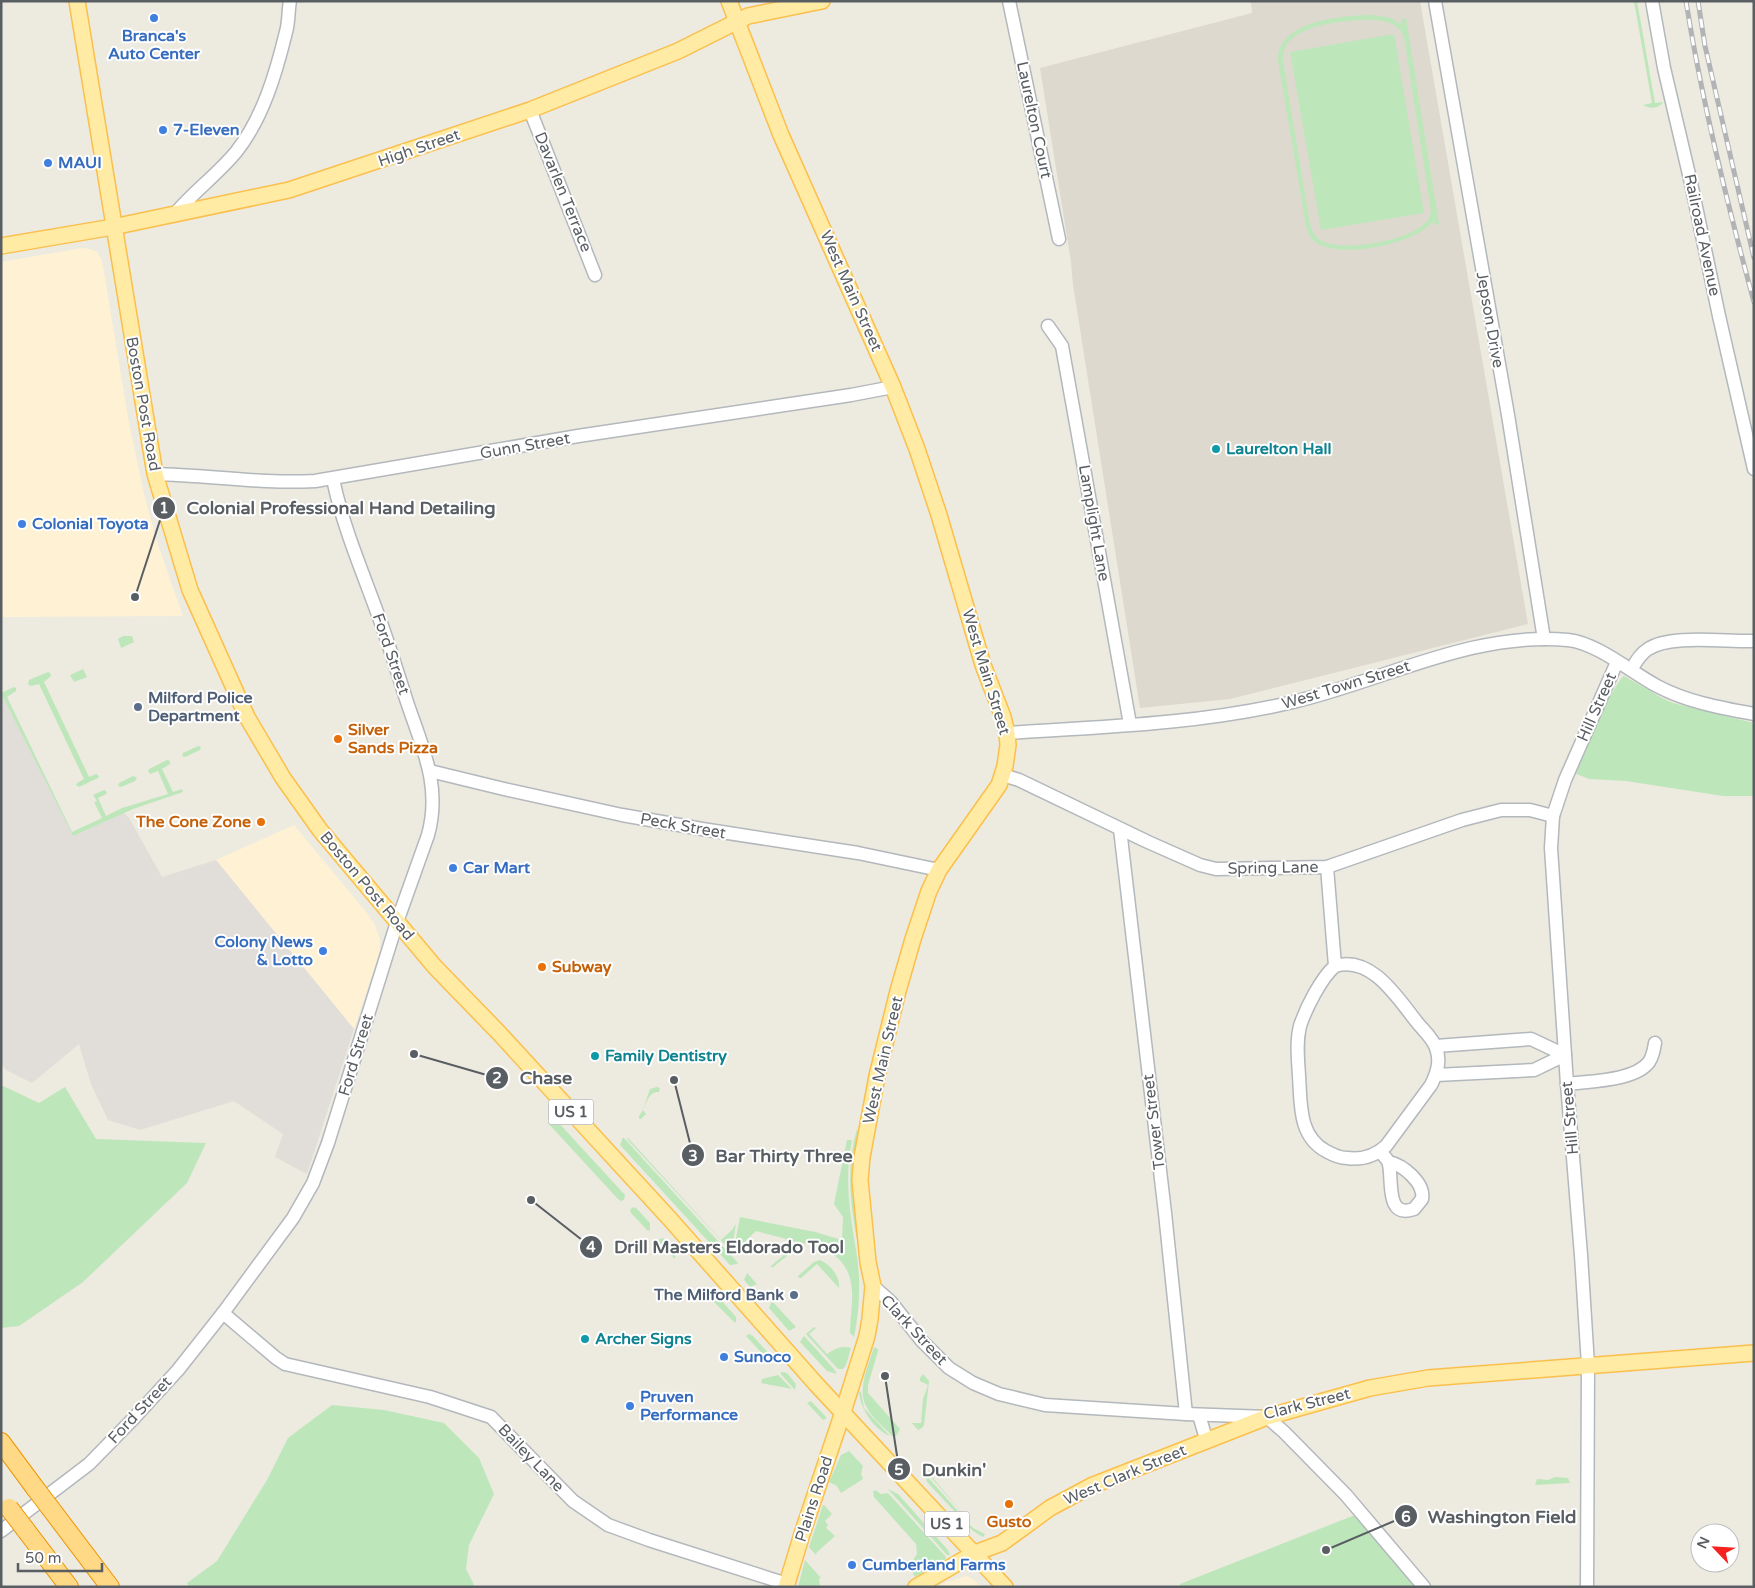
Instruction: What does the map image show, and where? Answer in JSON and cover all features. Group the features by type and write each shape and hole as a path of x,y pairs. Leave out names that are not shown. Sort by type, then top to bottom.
{"highway":[{"path":"1,1442 110,1587"},
{"path":"5,1503 69,1587"}],"main road":[{"name":"Boston Post Road","path":"77,1 155,474 190,590 247,717 284,778 320,830 441,973 663,1211 843,1412 1005,1587"},
{"name":"West Main Street","path":"729,1 781,135 893,387 917,449 976,644 1007,733 1007,756 1003,775 994,794 939,870 913,939 877,1076 862,1156 860,1180 868,1262 873,1286 872,1303 867,1336 843,1412"},
{"name":"High Street","path":"1,246 114,227 289,190 530,110 678,52 748,16 822,1"},
{"name":"Clark Street","path":"1267,1417 1370,1388 1428,1378 1754,1353"},
{"name":"Plains Road","path":"787,1586 843,1412"},
{"name":"West Clark Street","path":"916,1587 975,1553 1002,1543 1050,1508 1091,1486 1267,1417"}],"street":[{"path":"174,215 188,198 228,161 247,135 270,89 286,30 290,1"},
{"name":"Laurelton Court","path":"1009,1 1059,239"},
{"name":"Jepson Drive","path":"1435,1 1509,424 1544,639"},
{"name":"Railroad Avenue","path":"1652,1 1664,68 1754,469"},
{"name":"Davarlen Terrace","path":"530,110 595,274"},
{"name":"Lamplight Lane","path":"1048,326 1062,346 1130,724"},
{"name":"Gunn Street","path":"155,474 183,474 279,482 333,479 567,438 893,387"},
{"name":"Ford Street","path":"1,1531 88,1464 178,1370 223,1313 292,1218 313,1183 328,1144 397,922 431,824 434,800 430,771 346,525 333,479"},
{"name":"West Town Street","path":"1007,733 1199,718 1284,704 1328,693 1450,654 1496,644 1544,639 1584,643 1658,686 1692,700 1754,714"},
{"path":"1631,670 1645,652 1663,642 1754,641"},
{"name":"Hill Street","path":"1587,1587 1588,1365 1551,848 1553,816 1565,780 1617,662"},
{"name":"Peck Street","path":"430,771 536,797 622,815 858,853 939,870"},
{"name":"Spring Lane","path":"1003,775 1019,780 1200,865 1216,869 1327,867 1462,820 1501,810 1520,809 1553,816"},
{"name":"Tower Street","path":"1120,829 1165,1213 1192,1415"},
{"path":"1327,867 1335,966"},
{"path":"1346,964 1356,966 1382,980 1436,1046 1439,1060 1436,1075 1407,1119 1380,1151 1356,1159 1336,1156 1322,1149 1312,1140 1303,1123 1297,1048 1300,1026 1320,985 1335,966 1346,964"},
{"path":"1436,1046 1531,1039 1565,1055"},
{"path":"1567,1084 1630,1074 1639,1070 1648,1062 1653,1054 1655,1043"},
{"path":"1436,1075 1534,1070 1565,1055"},
{"path":"1380,1151 1389,1162"},
{"name":"Clark Street","path":"873,1286 890,1302 922,1341 949,1368 986,1390 1045,1405 1192,1415 1267,1417"},
{"name":"Bailey Lane","path":"223,1313 285,1364 430,1397 491,1417 573,1501 608,1525 787,1586"},
{"name":"West Clark Street","path":"1192,1415 1207,1442"},
{"path":"1267,1417 1346,1495 1424,1587"}],"shaded area":[{"path":"1251,1 1420,1 1528,624 1230,699 1140,708 1040,68 1252,13"},
{"path":"82,248 97,252 102,260 128,418 144,494 157,542 183,616 1,617 1,262"},
{"path":"1,693 73,836 124,813 129,818 162,877 216,860 354,1029 307,1174 275,1157 283,1134 234,1101 140,1130 108,1120 91,1084 79,1044 32,1083 6,1070 1,1063"},
{"path":"294,825 367,913 374,923 380,939 380,951 354,1029 216,860"},
{"path":"967,1576 981,1587 937,1587 944,1583"}],"green space":[{"path":"1634,1 1637,1 1655,103 1663,102 1654,108 1643,105 1652,103"},
{"path":"1374,15 1391,18 1401,24 1401,19 1406,18 1439,224 1435,225 1433,221 1411,237 1377,247 1341,250 1326,247 1315,242 1310,237 1306,226 1278,61 1280,47 1288,37 1300,28 1346,16","holes":["1373,20 1389,22 1398,28 1404,37 1431,211 1429,218 1424,224 1403,236 1358,245 1330,244 1320,240 1310,224 1283,61 1285,49 1291,40 1301,32 1314,27 1342,22"]},
{"path":"1394,34 1424,213 1321,230 1290,52"},
{"path":"123,636 132,636 134,642 121,648 118,639"},
{"path":"83,669 87,677 74,682 70,675"},
{"path":"48,672 51,676 44,682 89,777 96,774 99,776 79,787 76,785 77,783 84,779 39,684 31,686 28,684 29,680"},
{"path":"1624,676 1673,703 1754,723 1754,796 1723,796 1626,781 1589,779 1574,773 1605,705"},
{"path":"14,687 16,691 7,697 72,832 102,818 94,802 97,801 93,795 104,790 107,792 106,794 98,798 106,816 122,808 168,794 158,771 150,774 148,771 167,760 170,761 170,764 162,769 173,792 182,789 183,792 133,809 73,836 1,693"},
{"path":"198,746 201,747 200,750 185,757 182,756 183,753"},
{"path":"133,776 137,778 135,781 121,787 118,786 119,783"},
{"path":"1,1085 39,1103 65,1087 96,1139 206,1143 187,1183 83,1282 19,1326 1,1328"},
{"path":"660,1088 659,1092 651,1095 643,1110 650,1089"},
{"path":"643,1110 646,1114 639,1119 639,1116"},
{"path":"552,1119 556,1120 625,1195 624,1200 621,1201 617,1198 548,1123"},
{"path":"857,1129 852,1178 858,1244 850,1186 851,1158"},
{"path":"623,1137 737,1264 730,1265 620,1145"},
{"path":"627,1139 721,1240 736,1224 733,1242 729,1249"},
{"path":"847,1140 852,1140 848,1182 859,1282 858,1316 854,1337 850,1333 851,1283 844,1265 832,1254 815,1246 756,1231 733,1253 730,1251 735,1243 740,1217 815,1232 842,1240 843,1217 834,1204"},
{"path":"633,1207 650,1223 650,1231 631,1213 630,1210"},
{"path":"663,1238 676,1251 675,1259 659,1243 658,1240"},
{"path":"781,1245 792,1247 793,1251 772,1268 771,1266 785,1254 780,1248"},
{"path":"820,1260 834,1271 838,1279 839,1288 817,1264 799,1278 798,1276 814,1262"},
{"path":"747,1273 757,1284 750,1287 744,1280"},
{"path":"721,1300 736,1317 735,1323 714,1302"},
{"path":"772,1301 796,1327 789,1331 769,1308"},
{"path":"814,1327 816,1328 809,1334 827,1354 838,1348 851,1348 843,1369 838,1369 806,1334"},
{"path":"749,1334 770,1355 769,1361 746,1336"},
{"path":"804,1336 837,1374 827,1371 800,1342"},
{"path":"874,1347 878,1351 868,1385 868,1393 900,1429 896,1436 892,1436 874,1418 868,1410 864,1399 863,1384"},
{"path":"780,1373 787,1373 796,1384 795,1390"},
{"path":"923,1374 929,1381 924,1425 918,1430 912,1423 921,1423 923,1399 928,1385 920,1381"},
{"path":"778,1375 792,1389 761,1383 762,1379"},
{"path":"859,1392 861,1392 864,1408 890,1436 873,1424 862,1405"},
{"path":"811,1401 827,1418 823,1420 807,1403"},
{"path":"332,1405 384,1410 444,1423 479,1458 494,1494 469,1545 466,1569 475,1587 190,1587 187,1583 217,1561 267,1480 288,1438"},
{"path":"849,1451 863,1466 861,1474 863,1479 841,1493 837,1486 829,1482 841,1455"},
{"path":"930,1471 934,1473 932,1477 966,1517 927,1473"},
{"path":"925,1474 973,1528 985,1534 983,1537 973,1531 927,1482"},
{"path":"1555,1477 1568,1478 1570,1483 1535,1485 1537,1479 1548,1480"},
{"path":"888,1489 898,1494 948,1550 950,1555 947,1555"},
{"path":"875,1490 881,1494 888,1493 946,1557 945,1560 915,1577 909,1567 917,1554 916,1544 874,1497 873,1492"},
{"path":"823,1505 832,1514 825,1521 828,1525 826,1528 835,1536 816,1555 809,1547"},
{"path":"1355,1515 1415,1587 1181,1587 1180,1584"},
{"path":"805,1560 821,1578 819,1579 820,1587 798,1587"}],"railway":[{"path":"1686,1 1716,153 1754,302"},
{"path":"1698,1 1705,46 1754,258"}],"place":[{"name":"Branca's Auto Center","path":"154,18"},
{"name":"7-Eleven","path":"163,130"},
{"name":"MAUI","path":"48,163"},
{"name":"Laurelton Hall","path":"1216,449"},
{"name":"Colonial Toyota","path":"22,524"},
{"name":"Colonial Professional Hand Detailing","path":"135,597"},
{"name":"Milford Police Department","path":"138,707"},
{"name":"Silver Sands Pizza","path":"338,739"},
{"name":"The Cone Zone","path":"261,822"},
{"name":"Car Mart","path":"453,868"},
{"name":"Colony News & Lotto","path":"323,951"},
{"name":"Subway","path":"542,967"},
{"name":"Chase","path":"414,1054"},
{"name":"Family Dentistry","path":"595,1056"},
{"name":"Bar Thirty Three","path":"674,1080"},
{"name":"Drill Masters Eldorado Tool","path":"531,1200"},
{"name":"The Milford Bank","path":"794,1295"},
{"name":"Archer Signs","path":"585,1339"},
{"name":"Sunoco","path":"724,1357"},
{"name":"Dunkin'","path":"885,1376"},
{"name":"Pruven Performance","path":"630,1406"},
{"name":"Gusto","path":"1009,1504"},
{"name":"Washington Field","path":"1326,1550"},
{"name":"Cumberland Farms","path":"852,1565"}]}
